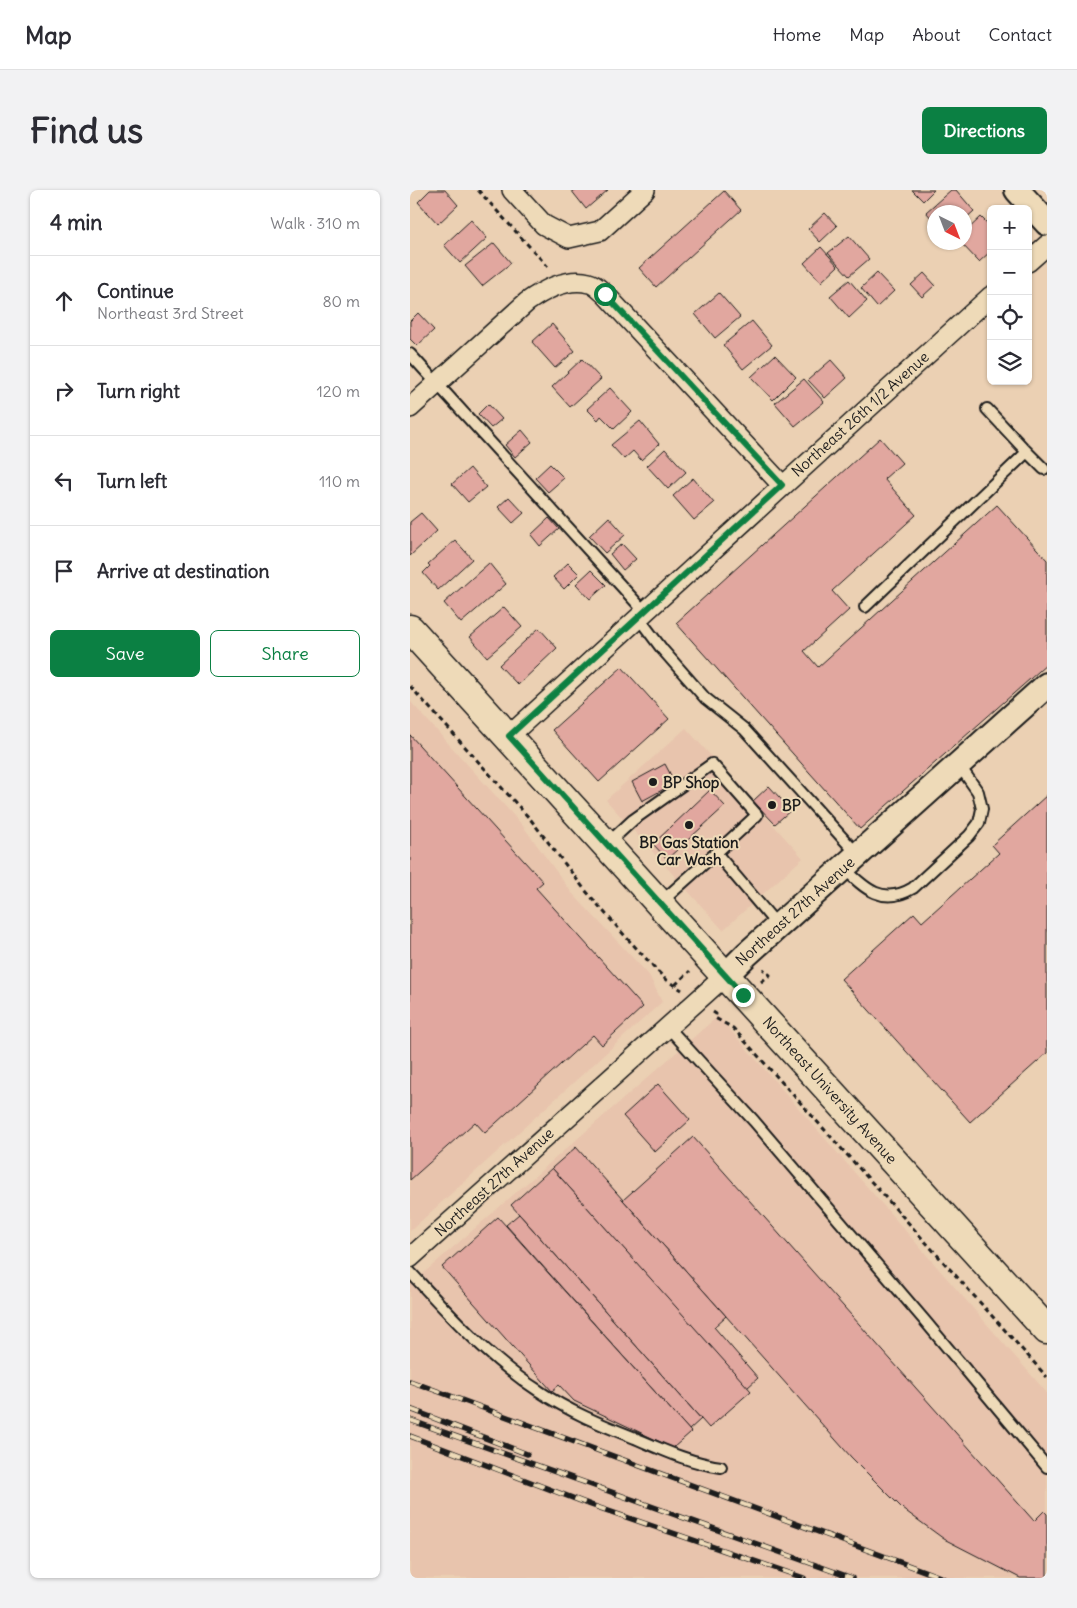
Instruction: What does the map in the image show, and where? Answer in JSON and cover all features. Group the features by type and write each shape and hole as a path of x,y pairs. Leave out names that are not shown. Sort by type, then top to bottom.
{"main road":[{"name":"Northeast University Avenue","path":"410,629 1047,1330"}],"street":[{"path":"512,190 544,225 569,238 600,230 646,190"},
{"path":"1017,190 1047,223"},
{"path":"1032,258 1047,245"},
{"path":"410,408 527,302 546,289 571,282 590,283 605,294 782,485"},
{"name":"Northeast 26th 1/2 Avenue","path":"509,736 987,300"},
{"name":"Northeast 27th Avenue","path":"410,1258 1047,685"}],"lane":[{"path":"410,354 641,614 662,648 705,698 744,729 851,861 862,886 882,895 904,894 913,888 969,836 979,823 982,809 978,792 959,765"},
{"path":"987,409 1027,452 1046,469"},
{"path":"866,606 1027,452"},
{"path":"606,844 633,820 712,764 757,815 660,903"},
{"path":"716,853 778,926"},
{"path":"667,1026 754,1121 1047,1467"},
{"path":"410,1272 462,1329 494,1358 539,1392 597,1422 672,1454 705,1465 722,1466"}],"path":[{"path":"478,190 549,268"},
{"path":"410,686 531,820 596,903 666,980 675,985"},
{"path":"716,1014 715,1018 733,1028 1047,1377"}],"shaded area":[{"path":"410,701 523,826 572,893 649,975 662,1002 410,1231"},
{"path":"686,728 803,858 723,930 606,800"},
{"path":"718,1016 1047,1393 1047,1578 410,1578 410,1285"}],"building":[{"path":"430,190 445,190 458,205 438,224 418,202"},
{"path":"571,190 608,190 586,209"},
{"path":"912,190 934,190 923,201"},
{"path":"951,190 956,190 969,205 934,205"},
{"path":"724,191 741,210 656,287 639,268"},
{"path":"825,213 837,226 820,242 808,229"},
{"path":"981,217 987,223 987,255 979,262 968,250 972,250 972,225"},
{"path":"471,220 487,238 460,263 444,245"},
{"path":"849,236 869,259 849,276 828,253"},
{"path":"494,243 511,263 482,286 465,266"},
{"path":"821,247 838,266 821,282 804,263"},
{"path":"877,273 894,291 877,307 861,288"},
{"path":"924,273 935,285 922,297 911,285"},
{"path":"849,280 867,301 849,318 830,296"},
{"path":"719,293 740,317 715,338 695,314"},
{"path":"418,313 434,330 417,346 410,339 410,321"},
{"path":"752,321 772,345 743,369 723,345"},
{"path":"552,324 575,351 555,368 532,342"},
{"path":"775,355 796,377 773,400 751,377"},
{"path":"582,359 601,379 570,407 552,387"},
{"path":"831,360 847,378 825,398 808,380"},
{"path":"804,379 824,402 795,426 775,403"},
{"path":"610,388 632,412 614,429 601,416 598,420 587,409"},
{"path":"488,404 502,419 491,428 478,414"},
{"path":"640,421 659,444 641,460 633,451 624,459 611,445"},
{"path":"522,430 532,442 515,457 505,445"},
{"path":"880,438 902,463 884,479 916,515 832,591 849,610 804,651 818,667 997,505 1047,560 1047,664 860,829 676,623"},
{"path":"665,449 686,472 668,489 647,466"},
{"path":"550,464 564,478 548,492 535,478"},
{"path":"470,468 486,487 468,502 452,484"},
{"path":"693,478 714,503 694,520 673,496"},
{"path":"509,497 524,513 513,523 498,507"},
{"path":"421,513 437,531 410,556 410,522"},
{"path":"609,517 625,535 605,553 589,536"},
{"path":"549,518 559,529 540,546 531,535"},
{"path":"455,540 472,559 438,590 423,573 430,566 428,564"},
{"path":"622,544 636,559 623,570 610,554"},
{"path":"489,563 506,584 461,623 444,603"},
{"path":"568,563 579,574 564,589 553,577"},
{"path":"591,570 606,585 590,599 576,584"},
{"path":"504,607 522,627 487,657 470,637"},
{"path":"539,628 557,648 518,685 499,665"},
{"path":"622,667 669,719 599,782 552,730"},
{"path":"410,735 543,882 536,888 643,1007 602,1045 593,1035 485,1133 475,1122 410,1180"},
{"name":"BP Shop","path":"665,764 675,783 642,801 632,782"},
{"name":"BP","path":"769,786 791,810 775,824 753,801"},
{"name":"BP Gas Station Car Wash","path":"710,790 725,806 667,859 653,844"},
{"path":"1047,795 1047,1053 970,1122 841,979 914,913 922,922 999,853 992,845"},
{"path":"658,1084 690,1120 655,1152 623,1116"},
{"path":"693,1137 1034,1521 1044,1511 1047,1514 1047,1578 1020,1578 944,1539 903,1509 851,1457 623,1200"},
{"path":"576,1147 726,1316 714,1327 758,1378 747,1388 552,1168"},
{"path":"552,1168 751,1391 709,1428 511,1205"},
{"path":"519,1214 701,1419 689,1430 506,1225"},
{"path":"498,1217 691,1432 673,1448 574,1401 559,1385 552,1391 442,1267"}],"railway":[{"path":"410,1381 943,1578"},
{"path":"410,1409 527,1454"},
{"path":"410,1420 852,1578"},
{"path":"410,1436 591,1505 804,1578"}],"place":[{"name":"BP Shop","path":"653,782"},
{"name":"BP","path":"772,805"},
{"name":"BP Gas Station Car Wash","path":"689,825"}],"route":[{"path":"605,294 782,485 509,736 743,995"}]}
